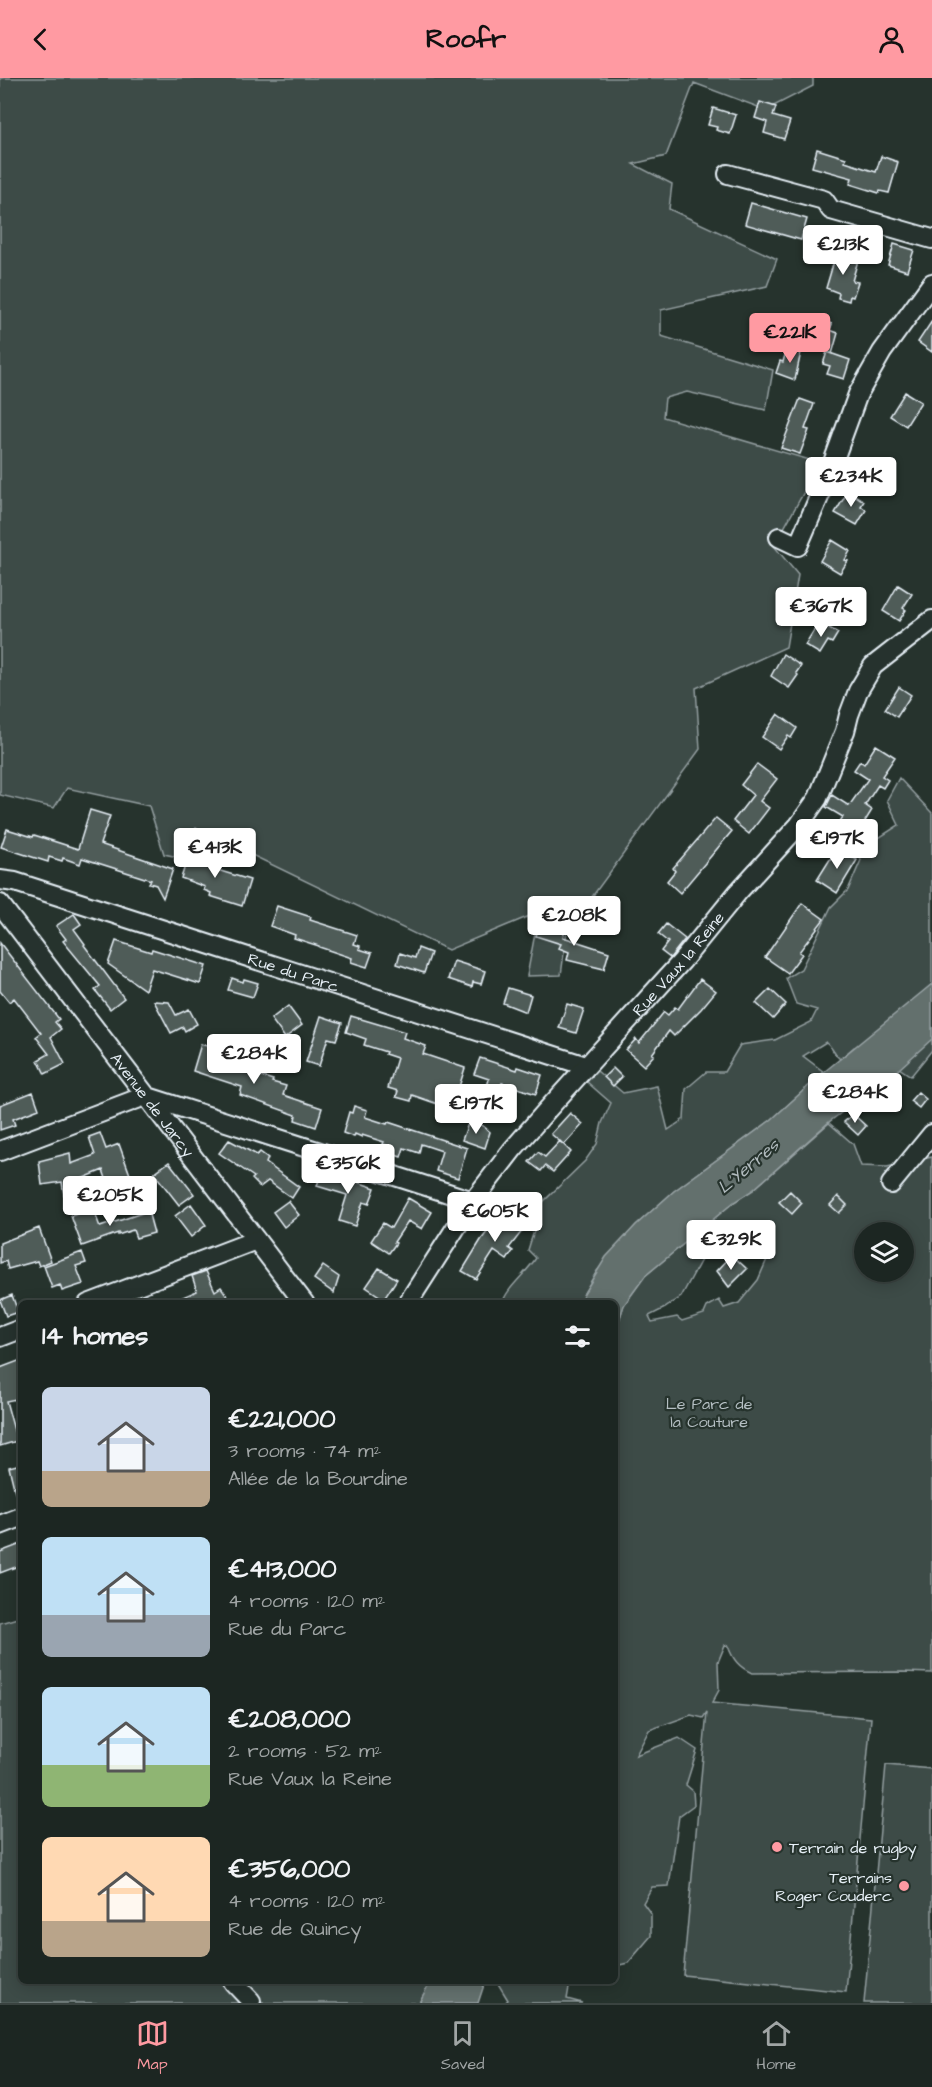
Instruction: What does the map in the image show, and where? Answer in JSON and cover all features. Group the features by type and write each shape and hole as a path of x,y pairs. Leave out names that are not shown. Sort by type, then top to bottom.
{"street":[{"path":"728,174 824,200 831,210 932,239"},
{"path":"779,537 798,546 828,476 858,394 882,352 932,283"},
{"name":"Rue Vaux la Reine","path":"410,1300 473,1201 548,1109 682,961 738,892 800,825 818,798 845,731 858,691 873,666 932,620"},
{"name":"Rue du Parc","path":"0,880 15,882 586,1066"},
{"name":"Avenue de Jarcy","path":"0,904 145,1096 168,1121 302,1300"},
{"path":"0,1151 145,1096 473,1201"},
{"path":"891,1184 932,1134"},
{"path":"98,1300 256,1240"},
{"path":"0,1337 18,1330"},
{"path":"0,1525 18,1518"},
{"path":"235,1984 252,2001"}],"green space":[{"path":"0,78 813,78 813,86 766,110 694,83 666,156 633,164 672,184 669,209 777,259 767,286 661,310 661,336 773,370 766,410 687,392 665,398 663,417 820,463 774,546 798,575 786,647 696,688 700,749 567,931 561,975 527,976 539,912 448,950 196,828 188,859 164,854 149,806 67,788 54,808 0,795"},
{"path":"899,778 932,813 932,984 921,994 932,1028 932,1050 911,1076 884,1058 854,1047 840,1059 826,1042 803,1056 824,1072 771,1120 674,1191 636,1225 597,1271 581,1300 503,1300 536,1258 528,1250 543,1202 585,1161 597,1144 602,1123 611,1103 587,1082 597,1071 623,1093 657,1086 668,1130 684,1119 686,1089 706,1072 724,1072 740,1045 775,1040 811,1022 817,1010 796,1004 786,978 801,969 831,907 848,890 861,860 853,848 853,841 874,841 899,825 887,800"},
{"name":"Le Parc de la Couture","path":"829,1123 853,1144 861,1166 887,1167 932,1157 932,1673 752,1673 737,1662 728,1646 725,1645 718,1662 719,1690 712,1703 871,1718 846,1992 683,1975 707,1712 703,1718 691,1715 649,1730 636,1755 679,1738 697,1750 686,1785 693,1791 694,1805 679,1816 669,1886 652,1887 643,1903 651,1914 651,1936 628,1963 618,1965 618,1324 624,1305 645,1276 734,1202 753,1190","holes":["718,1228 768,1257 758,1280 739,1303 724,1308 719,1300 707,1307 704,1314 682,1321 677,1317 652,1322 649,1316 681,1297 701,1260 721,1241"]},
{"path":"18,1618 18,1984 429,1984 419,2003 0,2003 0,1623"},
{"name":"Terrains Roger Couderc","path":"886,1765 932,1769 932,2003 864,2003"},
{"path":"498,1984 570,1984 567,1999 582,2003 505,2003 508,2000"}],"water":[{"name":"L'Yerres","path":"932,984 932,1039 898,1070 829,1122 753,1190 734,1202 645,1276 624,1305 618,1324 618,1300 581,1300 606,1257 636,1225 674,1191 771,1120 824,1072"},
{"path":"429,1984 484,1984 478,2003 419,2003"}],"building":[{"path":"760,102 776,107 773,116 790,121 784,139 764,133 767,122 755,118"},
{"path":"713,108 736,115 730,134 708,125"},
{"path":"817,149 846,158 845,162 876,172 881,156 898,162 889,193 880,191 879,193 850,184 852,178 812,167"},
{"path":"751,203 807,219 801,240 745,224"},
{"path":"894,244 914,250 907,271 888,265"},
{"path":"837,251 859,257 852,281 858,282 853,297 850,296 849,301 838,298 839,293 826,288"},
{"path":"817,319 832,324 830,330 838,333 832,354 813,347 817,334 813,332"},
{"path":"932,321 932,352 918,342"},
{"path":"787,348 801,352 795,380 776,373 780,361 783,362"},
{"path":"827,352 850,360 844,379 827,374 830,366 823,364"},
{"path":"905,392 921,402 906,426 890,416"},
{"path":"800,399 814,404 805,429 809,430 800,454 781,448"},
{"path":"848,491 864,501 861,506 866,510 857,525 835,513"},
{"path":"832,540 850,551 845,560 848,561 840,573 820,561"},
{"path":"898,585 912,594 903,608 906,610 899,621 883,611"},
{"path":"819,622 838,633 832,643 828,641 820,654 805,645"},
{"path":"783,654 801,666 789,688 771,676"},
{"path":"899,687 911,695 897,717 885,709"},
{"path":"778,714 797,728 791,738 788,736 779,749 762,737"},
{"path":"876,745 895,757 882,776 888,780 883,788 878,785 865,805 872,810 856,836 838,824 843,817 826,807 832,795 849,806 868,779 854,770 860,761 864,764"},
{"path":"757,764 777,779 760,801 769,808 749,834 733,821 753,795 741,785"},
{"path":"90,810 110,816 100,844 173,869 163,898 156,885 149,883 151,880 82,858 80,864 63,858 62,861 49,857 48,862 1,847 7,829 78,849"},
{"path":"716,818 732,831 680,893 667,881 675,871 673,868"},
{"path":"837,848 857,860 837,893 817,880"},
{"path":"201,853 218,859 214,869 250,880 242,906 210,896 211,893 204,890 205,887 181,878 189,854 199,858"},
{"path":"802,903 824,919 799,952 802,954 788,973 765,957"},
{"path":"277,906 311,917 310,920 357,935 354,944 360,946 359,949 372,953 367,967 351,962 352,958 294,938 295,935 270,926"},
{"path":"74,914 81,924 74,929 124,998 110,1009 95,990 100,986 63,941 66,939 56,926"},
{"path":"541,921 565,929 563,937 609,952 604,969 567,960 569,952 559,948 561,944 536,936"},
{"path":"666,924 685,939 670,958 661,951 668,942 658,934"},
{"path":"116,941 151,952 152,949 206,966 200,984 152,969 145,990 108,964"},
{"path":"0,943 59,1019 55,1022 61,1029 51,1037 65,1064 45,1074 38,1060 49,1054 36,1037 41,1033 14,998 9,1002 0,991"},
{"path":"418,948 431,953 424,973 397,964 400,953 415,958"},
{"path":"454,961 485,971 481,984 473,982 472,987 448,979"},
{"path":"232,978 243,982 244,979 258,983 253,997 228,990"},
{"path":"700,979 716,991 674,1036 669,1031 644,1066 626,1050 636,1039 639,1043 664,1012 668,1015 675,1007 678,1009"},
{"path":"508,988 531,995 526,1012 503,1003"},
{"path":"770,989 786,1004 773,1019 756,1003"},
{"path":"154,1001 169,1002 176,1015 189,1009 197,1024 185,1031 183,1027 171,1033"},
{"path":"567,1004 584,1009 576,1033 559,1028"},
{"path":"288,1006 302,1025 285,1038 271,1019"},
{"path":"321,1016 342,1023 336,1040 328,1038 319,1066 306,1062"},
{"path":"351,1016 405,1032 403,1038 426,1046 423,1054 465,1068 452,1109 412,1095 411,1101 396,1097 398,1091 388,1088 397,1058 364,1045 366,1039 346,1032"},
{"path":"201,1044 231,1054 227,1065 286,1086 283,1095 322,1108 316,1127 295,1120 296,1115 240,1095 242,1087 193,1071"},
{"path":"480,1058 542,1075 536,1094 502,1083 498,1095 486,1091 489,1079 474,1074"},
{"path":"613,1068 622,1077 613,1086 604,1077"},
{"path":"33,1092 39,1109 13,1119 15,1125 0,1130 0,1105"},
{"path":"918,1092 926,1099 919,1108 910,1101"},
{"path":"354,1106 367,1110 365,1117 387,1124 388,1122 467,1148 458,1178 436,1171 442,1151 421,1144 419,1153 404,1148 401,1157 386,1152 388,1146 383,1144 384,1142 362,1135 362,1137 355,1134 354,1137 343,1133 349,1112 352,1113"},
{"path":"570,1113 583,1124 564,1145 551,1134"},
{"path":"853,1114 866,1126 858,1135 844,1122"},
{"path":"469,1121 483,1126 490,1132 485,1148 462,1140"},
{"path":"100,1133 106,1149 119,1144 133,1183 109,1187 103,1170 74,1182 76,1193 64,1195 62,1182 42,1185 39,1161 70,1153 71,1164 95,1155 89,1137"},
{"path":"229,1140 257,1155 260,1152 268,1158 266,1163 299,1187 292,1198 268,1181 260,1187 252,1179 254,1177 219,1153"},
{"path":"560,1141 571,1152 553,1172 545,1166 541,1171 529,1162 538,1152 545,1157"},
{"path":"169,1162 194,1194 179,1205 154,1173"},
{"path":"322,1170 375,1188 369,1204 363,1202 355,1226 339,1221 347,1195 317,1186"},
{"path":"790,1191 802,1203 792,1214 779,1202"},
{"path":"838,1196 847,1205 839,1213 830,1205"},
{"path":"408,1198 432,1212 422,1229 408,1221 389,1253 371,1241 383,1223 391,1228"},
{"path":"288,1201 299,1215 284,1227 273,1212"},
{"path":"191,1204 206,1225 191,1237 175,1216"},
{"path":"93,1208 100,1227 148,1211 154,1233 136,1238 133,1230 82,1246 71,1216"},
{"path":"504,1210 526,1226 509,1248 513,1251 507,1260 494,1251 476,1279 462,1271 481,1240"},
{"path":"39,1228 51,1261 39,1266 37,1261 8,1269 6,1261 0,1263 0,1243"},
{"path":"82,1252 86,1263 76,1266 83,1284 62,1291 60,1285 52,1288 44,1266"},
{"path":"732,1255 747,1269 729,1287 717,1271"},
{"path":"323,1266 339,1277 334,1293 314,1279"},
{"path":"379,1268 397,1279 384,1299 366,1287"},
{"path":"206,1271 215,1291 221,1287 230,1300 176,1300 197,1291 192,1276"},
{"path":"12,1295 18,1312 6,1316 0,1300"},
{"path":"18,1361 18,1399 6,1401 17,1441 0,1446 0,1368"},
{"path":"18,1465 18,1500 17,1500 9,1467"},
{"path":"18,1545 18,1566 0,1573 0,1552"}],"place":[{"name":"Terrain de rugby","path":"777,1847"},
{"name":"Terrains Roger Couderc","path":"904,1886"}]}
